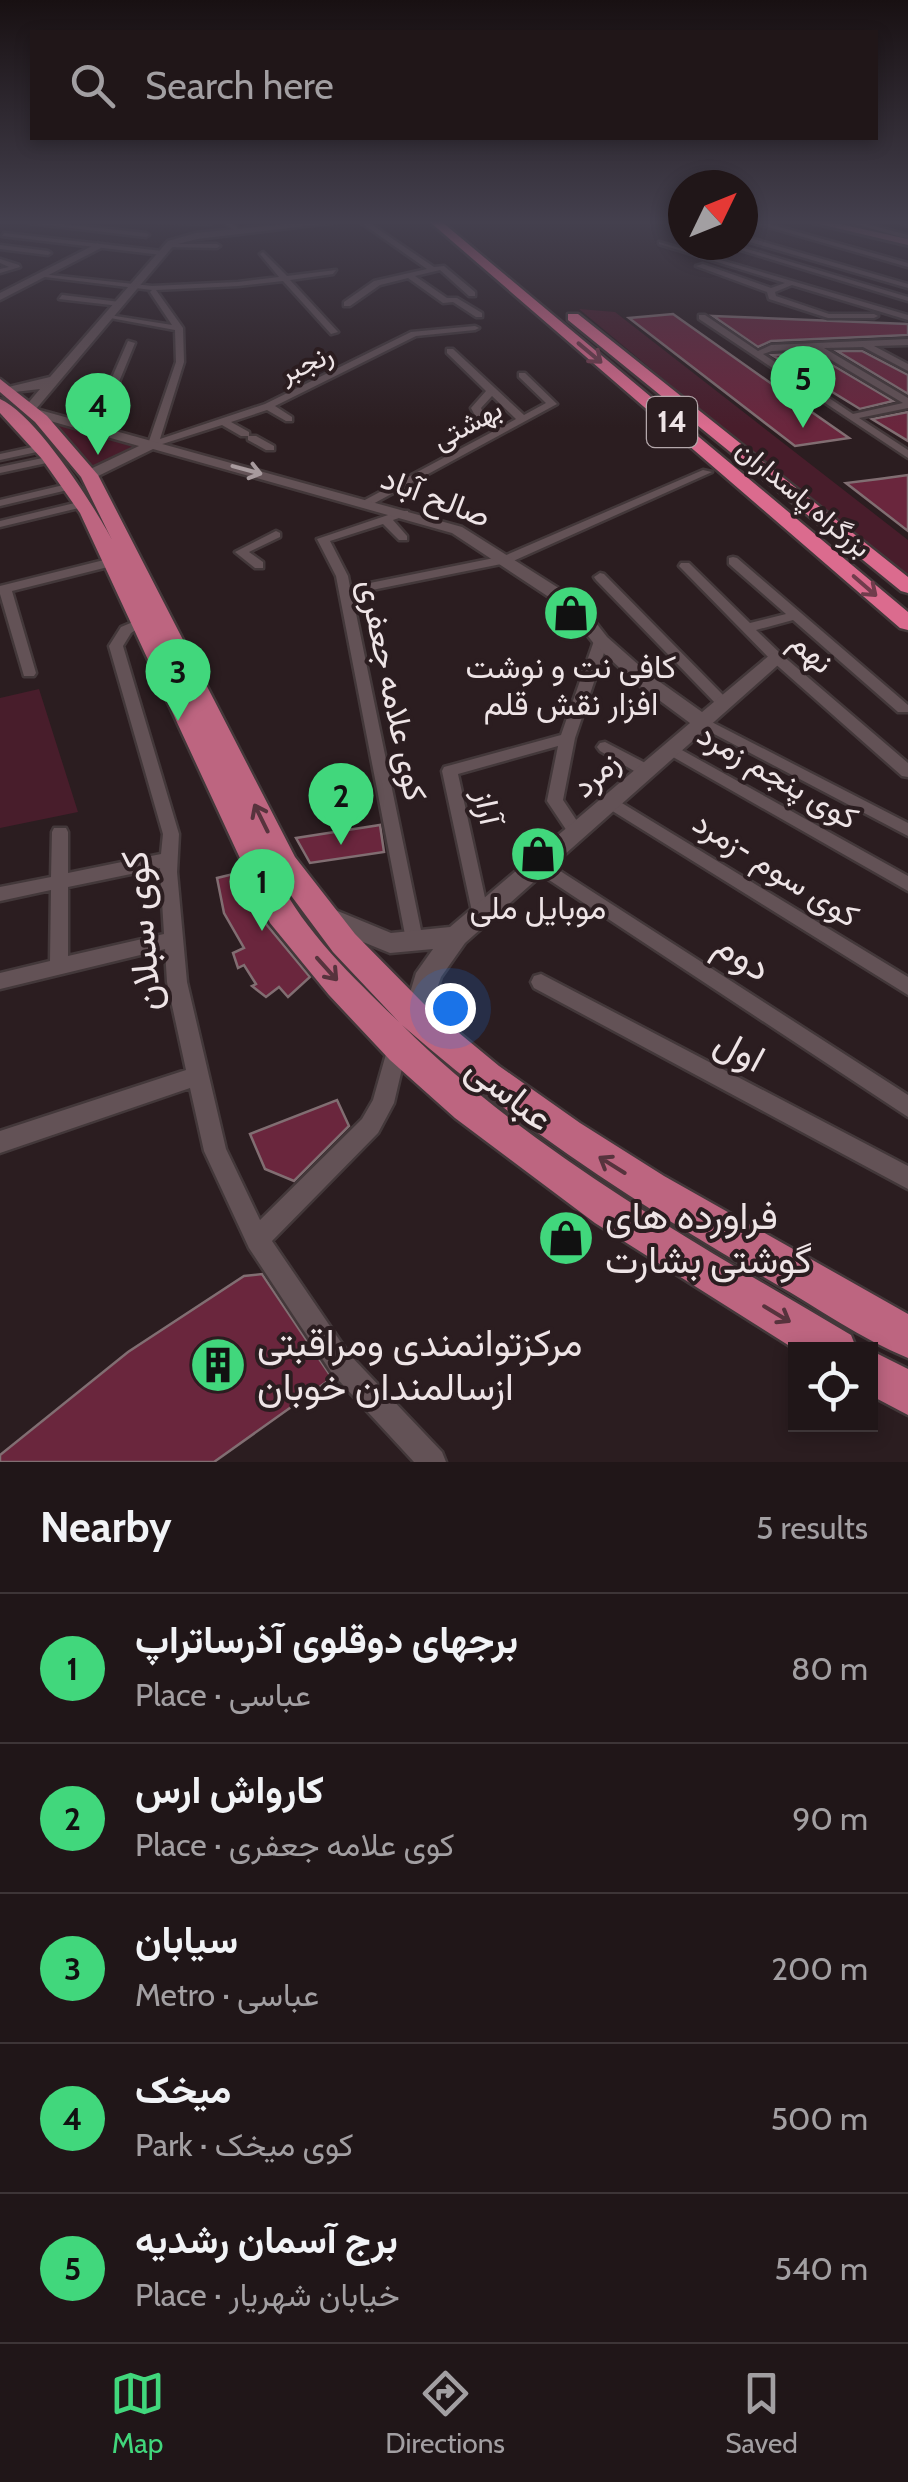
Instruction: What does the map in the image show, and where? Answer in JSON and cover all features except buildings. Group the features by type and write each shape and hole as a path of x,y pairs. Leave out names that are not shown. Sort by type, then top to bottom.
{"highway":[{"name":"بزرگراه پاسداران","path":"516,290 908,623"},
{"name":"بزرگراه پاسداران","path":"541,290 908,586"}],"main road":[{"name":"عباسى","path":"14,399 47,454 92,505 140,623 284,864 314,910 358,961 475,1069 551,1126 638,1181 908,1337"},
{"name":"عباسى","path":"14,399 92,505 207,736 282,914 397,1047 458,1101 639,1231 823,1342"},
{"path":"878,1375 908,1393"}],"street":[{"path":"14,399 55,379 132,290"},
{"path":"293,290 334,332"},
{"path":"346,304 366,290"},
{"path":"429,290 446,302 454,300 479,315"},
{"path":"467,290 472,294"},
{"path":"808,290 889,316"},
{"path":"837,299 860,290"},
{"path":"878,290 908,300"},
{"path":"771,291 772,296 786,304 828,316 908,317"},
{"path":"0,524 92,505 154,444 180,362 179,328 155,294 216,292"},
{"path":"62,297 120,304"},
{"path":"109,317 179,328"},
{"path":"702,317 908,455"},
{"name":"رنجبر","path":"154,444 268,406 414,334 475,328"},
{"path":"757,354 771,348 908,342"},
{"path":"96,428 132,343"},
{"path":"814,346 908,403"},
{"path":"867,346 908,368"},
{"path":"450,351 523,420"},
{"name":"بهشتی","path":"367,503 552,404 522,375"},
{"path":"14,399 55,379"},
{"path":"492,390 476,408 481,419 502,431"},
{"name":"صالح آباد","path":"14,399 96,428 457,530 573,605 601,641 643,679 702,722"},
{"path":"850,417 908,403"},
{"path":"268,406 289,419"},
{"path":"222,421 270,448"},
{"path":"0,457 47,454"},
{"path":"0,470 47,454"},
{"path":"344,592 507,560 707,472"},
{"path":"0,504 92,505"},
{"name":"کوی علامه جعفری","path":"404,513 323,539 342,576 414,940"},
{"path":"384,519 403,538"},
{"path":"259,565 241,552 276,535"},
{"path":"30,673 3,589 112,562"},
{"path":"733,562 902,708"},
{"name":"نهم","path":"685,566 777,658 908,772"},
{"path":"600,577 724,704"},
{"path":"747,628 794,616"},
{"name":"کوی سبلان","path":"140,623 126,630 116,646 171,834 169,859 178,982 215,1151 257,1240 340,1363 432,1462"},
{"path":"577,833 555,801 567,738 601,641"},
{"name":"زمرد","path":"416,1016 429,973 456,936 777,658"},
{"path":"702,722 908,830"},
{"name":"آراز","path":"480,916 450,770 567,738"},
{"path":"605,746 647,771"},
{"name":"کوی پنجم زمرد","path":"671,749 908,884"},
{"name":"کوی سوم -زمرد","path":"612,803 908,986"},
{"path":"58,968 60,832"},
{"path":"0,894 169,859"},
{"name":"دوم","path":"540,865 908,1107"},
{"path":"314,910 357,932 390,943 456,936"},
{"path":"0,982 174,939"},
{"name":"اول","path":"541,982 908,1178"},
{"path":"257,1240 370,1126 384,1103 397,1047"},
{"path":"0,1142 198,1076"}],"shaded area":[{"path":"579,309 615,312 908,540 908,582"},
{"path":"52,420 140,443 91,468"},
{"path":"39,689 78,812 0,828 0,698"}],"place":[{"name":"برج آسمان رشدیه","path":"803,428"},
{"name":"میخک","path":"98,455"},
{"name":"کافی نت و نوشت افزار نقش قلم","path":"571,613"},
{"name":"سیابان","path":"178,721"},
{"name":"کارواش ارس","path":"341,845"},
{"name":"موبایل ملی","path":"538,854"},
{"name":"برجهای دوقلوی آذرساتراپ","path":"262,931"},
{"name":"فراورده های گوشتی بشارت","path":"566,1238"},
{"name":"مرکزتوانمندی ومراقبتی ازسالمندان خوبان","path":"218,1365"}]}
